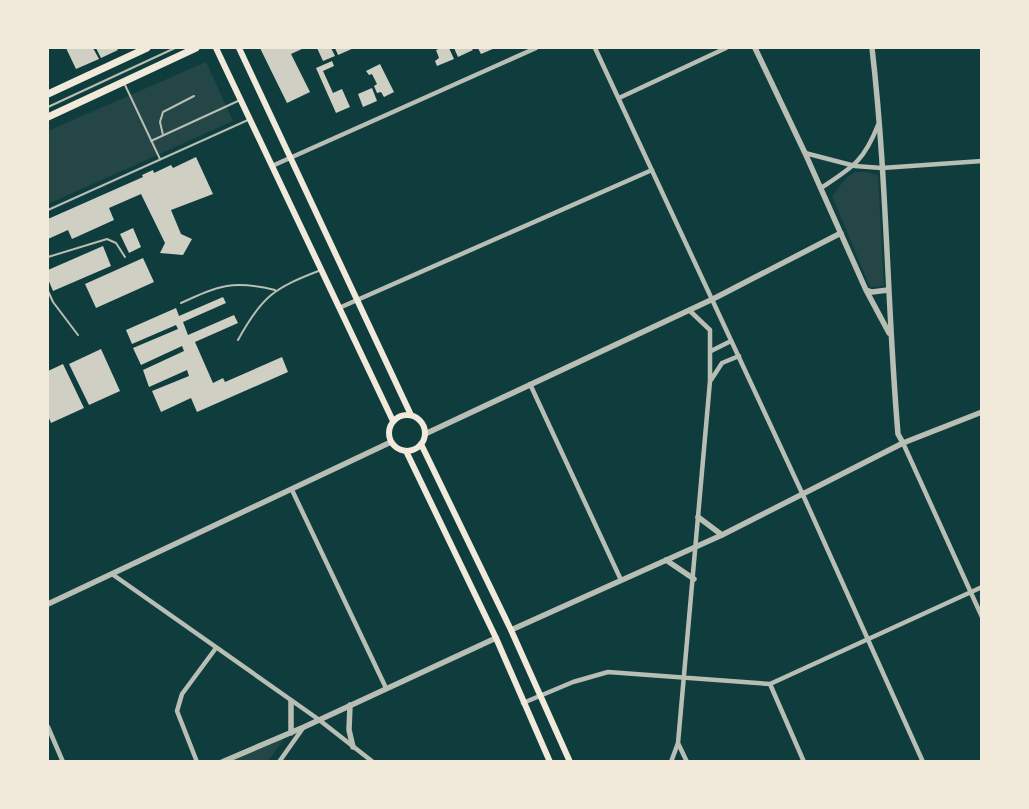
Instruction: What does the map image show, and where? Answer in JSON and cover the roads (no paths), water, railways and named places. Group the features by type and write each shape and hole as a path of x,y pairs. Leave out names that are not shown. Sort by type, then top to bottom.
{"main road":[{"path":"48,92 148,48"},
{"path":"48,117 196,48"},
{"path":"216,48 393,421"},
{"path":"239,48 411,415 422,424 425,434 421,444 412,450 406,451"},
{"path":"411,415 401,416 393,421 389,431 391,442 406,451 496,638 550,762"},
{"path":"421,444 511,630 570,762"}],"street":[{"path":"272,166 536,48"},
{"path":"595,48 713,299 923,762"},
{"path":"619,98 726,48"},
{"path":"755,48 805,153 866,290 890,335"},
{"path":"872,48 881,119 890,335 898,434 982,618"},
{"path":"821,188 855,166 870,146 881,119"},
{"path":"805,153 855,166 882,168 982,161"},
{"path":"339,308 652,170"},
{"path":"425,434 713,299 841,233"},
{"path":"866,290 872,292 888,290"},
{"path":"670,762 678,743 682,678 694,579 695,547 710,381 710,330 689,310"},
{"path":"711,351 732,341"},
{"path":"710,381 722,363 739,356"},
{"path":"530,384 621,580"},
{"path":"511,630 722,535 903,444 982,412"},
{"path":"48,604 391,442"},
{"path":"292,490 386,688"},
{"path":"698,517 722,535"},
{"path":"666,560 694,579"},
{"path":"112,574 318,719 373,762"},
{"path":"523,703 574,682 608,672 770,684 982,587"},
{"path":"222,762 304,727 496,638"},
{"path":"197,762 177,711 182,694 216,648"},
{"path":"770,684 804,762"},
{"path":"290,733 291,701"},
{"path":"350,705 349,730 353,747"},
{"path":"48,727 63,762"},
{"path":"278,762 304,727"},
{"path":"678,743 687,762"}],"lane":[{"path":"48,107 175,48"},
{"path":"123,81 160,159"},
{"path":"163,135 160,122 163,112 194,96"},
{"path":"151,141 241,100"},
{"path":"48,210 250,119"},
{"path":"48,257 107,239 116,242 125,257"},
{"path":"238,340 254,312 275,290 321,270"},
{"path":"181,303 216,286 261,286 275,290"},
{"path":"48,291 53,302 78,335"}]}
